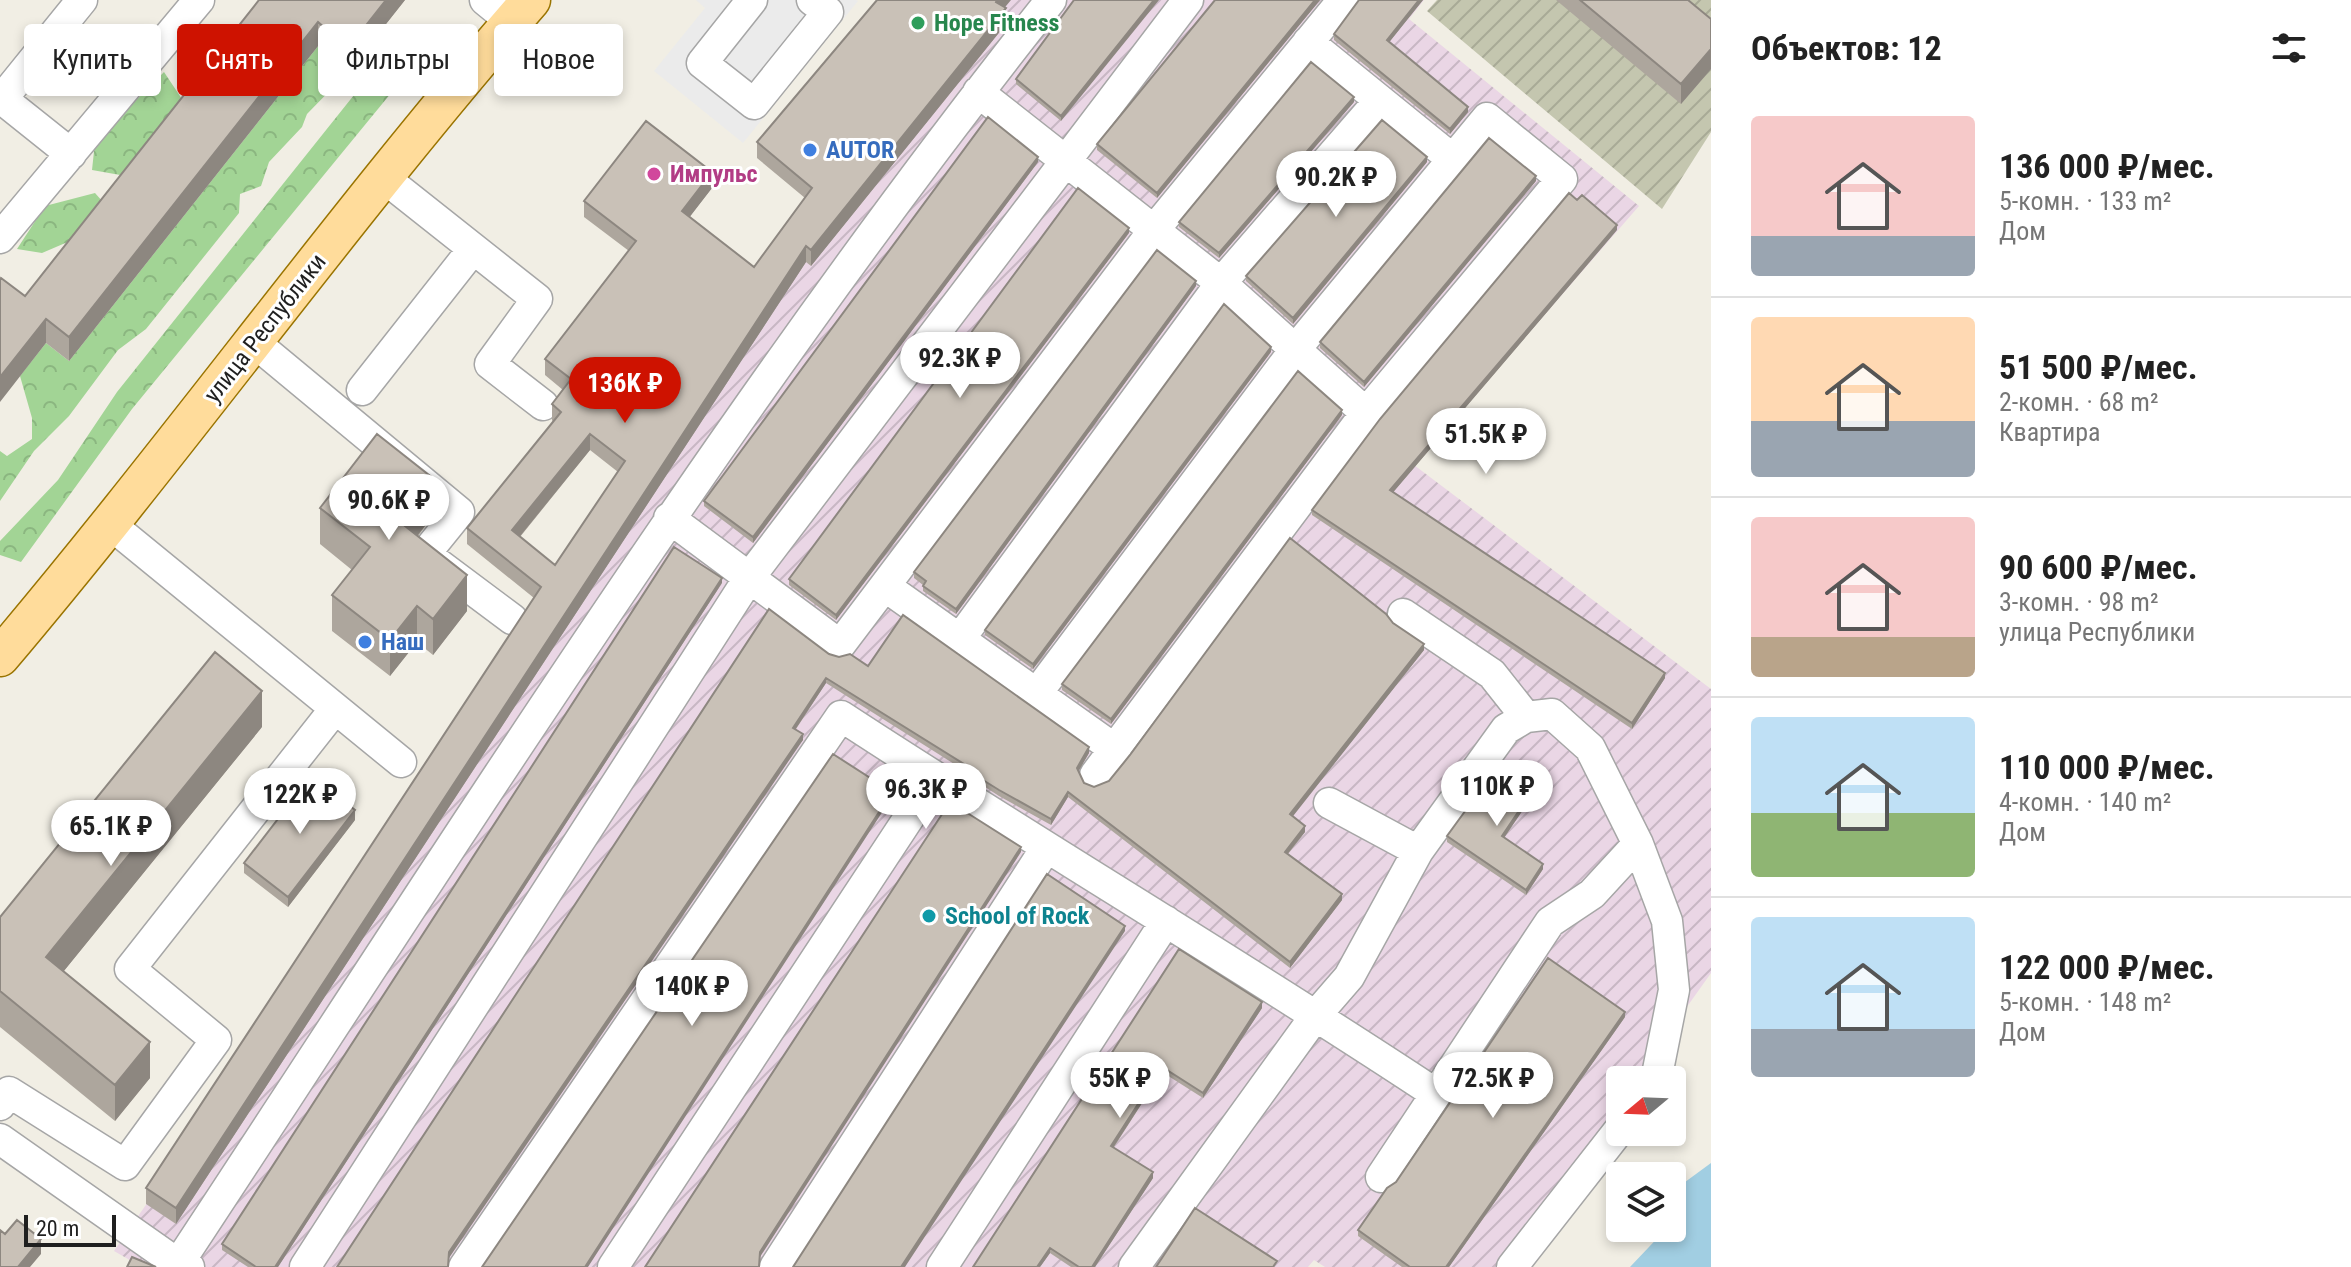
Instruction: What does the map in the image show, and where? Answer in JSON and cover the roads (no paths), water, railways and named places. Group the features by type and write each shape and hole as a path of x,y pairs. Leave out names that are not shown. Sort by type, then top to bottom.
{"main road":[{"name":"улица Республики","path":"0,657 111,525 383,177 509,7"}],"lane":[{"path":"71,154 2,99 82,0"},
{"path":"0,238 199,0"},
{"path":"752,0 702,63 754,104 828,12 812,0"},
{"path":"0,1139 184,1265 669,518 978,92 1051,0"},
{"path":"305,1267 749,578 1188,0"},
{"path":"669,518 840,645 1154,230 1343,0"},
{"path":"1308,42 1451,158"},
{"path":"978,92 1221,283 1366,413"},
{"path":"959,640 1221,283 1379,101"},
{"path":"1037,693 1294,351 1487,118 1562,179 1366,413 1095,775"},
{"path":"383,177 537,299 490,364 543,405"},
{"path":"362,390 473,249"},
{"path":"254,342 459,512 425,554 512,619"},
{"path":"111,525 401,762"},
{"path":"886,587 1116,750"},
{"path":"1403,614 1492,674 1526,717"},
{"path":"0,1105 9,1092 125,1165 216,1040 130,969 334,710"},
{"path":"1134,1267 1316,1015 1349,977 1418,851 1506,729 1526,717 1552,714 1590,748 1638,844 1667,921 1674,990 1659,1066"},
{"path":"464,1267 841,716 1436,1094"},
{"path":"613,1267 935,778"},
{"path":"1329,803 1418,851"},
{"path":"1381,1177 1550,922 1592,894 1638,844"},
{"path":"775,1267 1046,848"},
{"path":"942,1267 1166,921"},
{"path":"1512,1267 1607,1146"}],"water":[{"path":"1711,1163 1711,1267 1630,1267 1654,1242 1686,1242 1686,1181"}],"place":[{"name":"Hope Fitness","path":"918,23"},
{"name":"AUTOR","path":"810,150"},
{"name":"Импульс","path":"654,174"},
{"name":"Наш","path":"365,642"},
{"name":"School of Rock","path":"929,916"}]}
